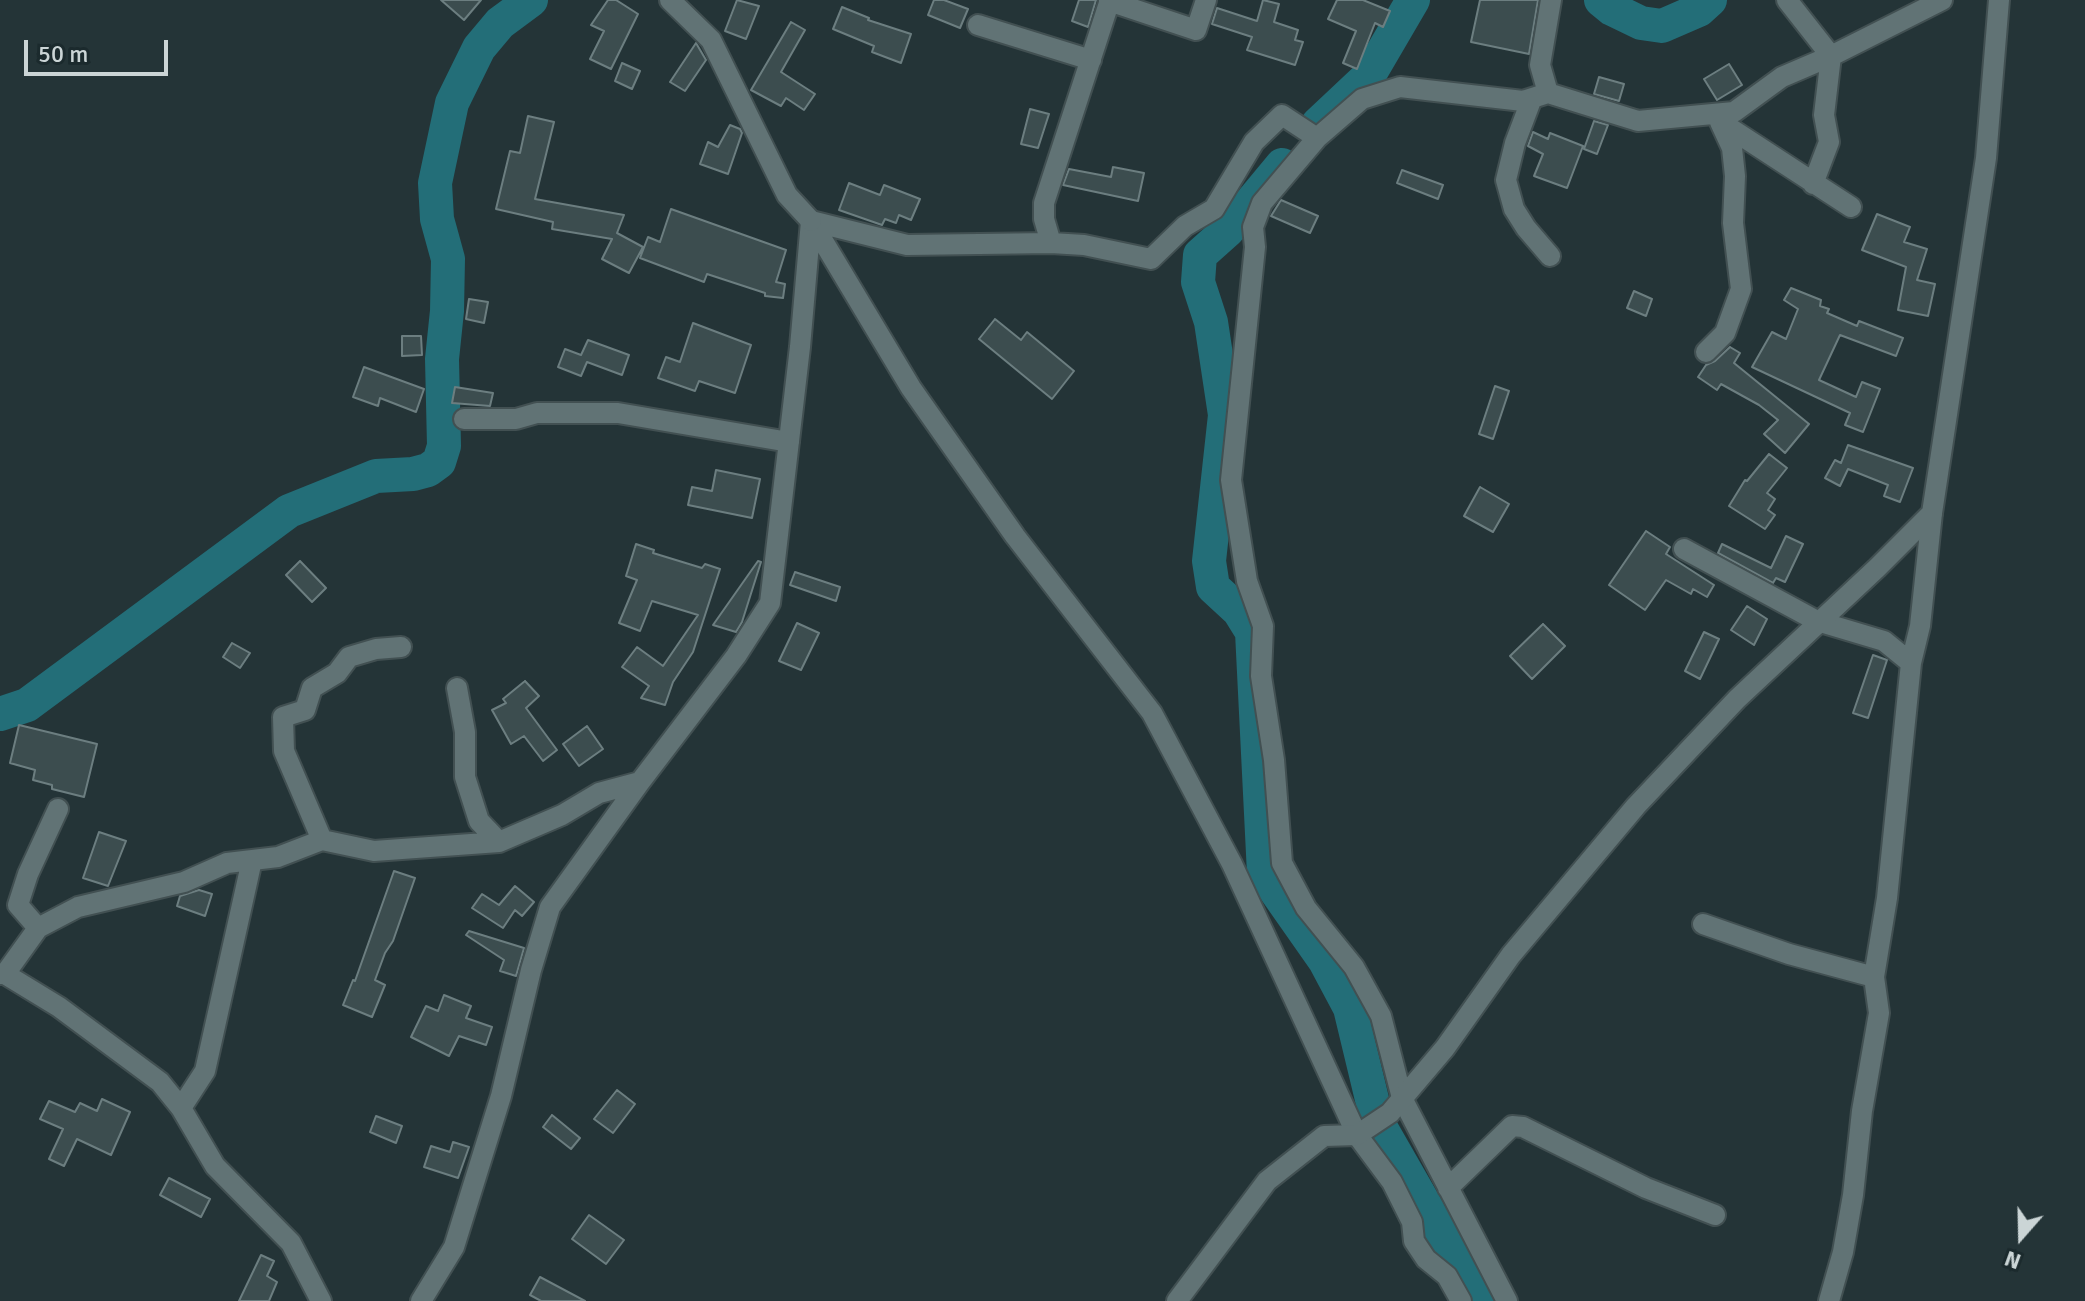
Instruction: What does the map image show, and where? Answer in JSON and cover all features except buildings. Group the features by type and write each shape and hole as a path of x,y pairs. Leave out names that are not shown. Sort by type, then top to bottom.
{"street":[{"path":"670,0 711,40 787,195 811,221 911,388 1015,536 1152,713 1232,864 1357,1135 1392,1182 1412,1222 1414,1241 1426,1259 1447,1276 1461,1301"},
{"path":"1051,243 1044,219 1044,203 1110,1 1196,30 1206,0"},
{"path":"1550,256 1514,209 1506,180 1515,143 1540,96 1540,65 1551,0"},
{"path":"1787,0 1831,56 1824,115 1829,142 1813,184"},
{"path":"1507,1301 1402,1098 1381,1016 1354,967 1306,908 1282,863 1274,760 1261,676 1263,626 1247,581 1231,480 1255,247 1253,227 1262,203 1317,138 1362,99 1400,87 1523,101 1540,96 1638,121 1715,118 1734,112 1782,77 1942,0"},
{"path":"1829,1301 1843,1252 1853,1195 1862,1111 1879,1013 1874,977 1887,898 1911,663 1920,626 1932,513 1986,158 1999,0"},
{"path":"978,25 1091,60"},
{"path":"811,221 907,245 1051,243 1084,245 1151,259 1185,226 1214,209 1254,142 1282,115 1317,138"},
{"path":"1715,118 1851,207"},
{"path":"1706,352 1725,333 1741,289 1733,223 1735,176 1732,148 1715,118"},
{"path":"421,1301 454,1247 501,1096 531,970 550,907 736,656 770,603 811,221"},
{"path":"464,419 516,419 537,413 618,413 789,442"},
{"path":"1177,1301 1267,1181 1324,1136 1357,1135 1390,1113 1445,1048 1511,955 1636,806 1737,699 1932,513"},
{"path":"1684,549 1817,621 1884,641 1911,663"},
{"path":"322,840 284,751 283,717 305,710 312,688 337,673 349,657 376,649 401,647"},
{"path":"457,688 465,732 465,777 479,821 499,842"},
{"path":"321,1301 291,1243 215,1166 181,1108 160,1082 59,1007 2,974 38,928 78,907 184,882 227,863 278,857 322,840 374,851 499,842 562,815 599,793 640,782"},
{"path":"38,928 18,905 28,874 58,809"},
{"path":"181,1108 205,1071 252,860"},
{"path":"1703,924 1789,954 1874,977"},
{"path":"1448,1188 1512,1126 1523,1127 1646,1188 1715,1215"}],"waterway":[{"path":"0,714 27,705 289,511 376,476 413,474 428,470 439,462 444,446 442,359 448,259 437,219 435,183 452,103 479,48 500,23 531,0"},
{"path":"1318,124 1368,77 1413,0"},
{"path":"1601,0 1641,23 1662,26 1699,10 1710,0"},
{"path":"1282,165 1228,230 1200,255 1198,282 1211,322 1225,415 1209,561 1213,587 1239,611 1252,632 1264,874 1325,961 1350,1008 1376,1116"},
{"path":"1382,1130 1480,1301"}]}
